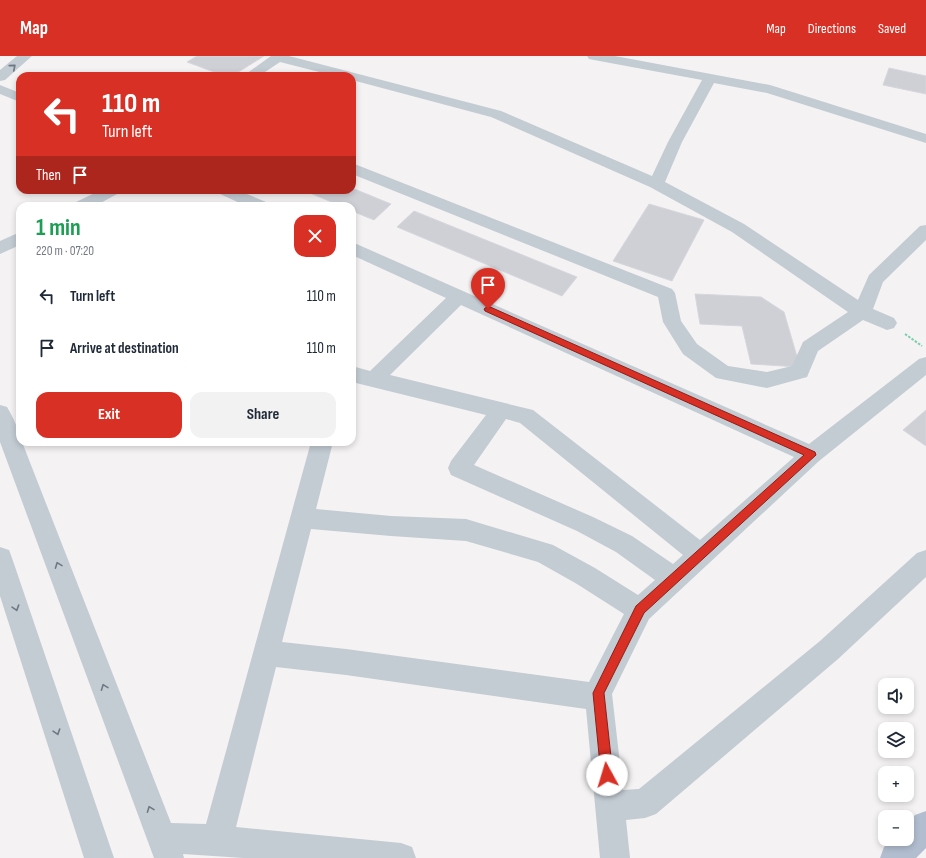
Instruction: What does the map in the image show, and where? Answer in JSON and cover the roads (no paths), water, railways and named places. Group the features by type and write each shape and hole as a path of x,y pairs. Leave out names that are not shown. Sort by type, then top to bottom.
{"main road":[{"path":"896,858 926,826"}],"street":[{"path":"0,77 26,56"},
{"path":"594,56 770,89 926,138"},
{"path":"256,72 279,57 336,72"},
{"path":"356,77 496,114 656,184 738,228 862,312 887,323"},
{"path":"656,184 675,142 710,78"},
{"path":"0,89 16,96"},
{"path":"356,170 666,293 672,322 690,349 723,373 767,380 800,372 810,347 862,312 874,279 926,230"},
{"path":"90,202 105,194"},
{"path":"233,194 251,202"},
{"path":"0,248 16,240"},
{"path":"356,250 811,455"},
{"path":"374,379 459,296"},
{"path":"615,858 598,693 640,610 811,455 926,364"},
{"path":"356,375 526,416 701,555"},
{"path":"501,410 459,468 585,524 624,544 674,579"},
{"path":"8,420 16,442"},
{"path":"18,446 165,848 217,840 401,858"},
{"path":"217,840 321,446"},
{"path":"302,518 391,526 466,530 544,553 586,576 640,610"},
{"path":"610,806 645,803 829,650 926,561"},
{"path":"2,574 99,858"},
{"path":"266,653 346,662 599,697"}]}
